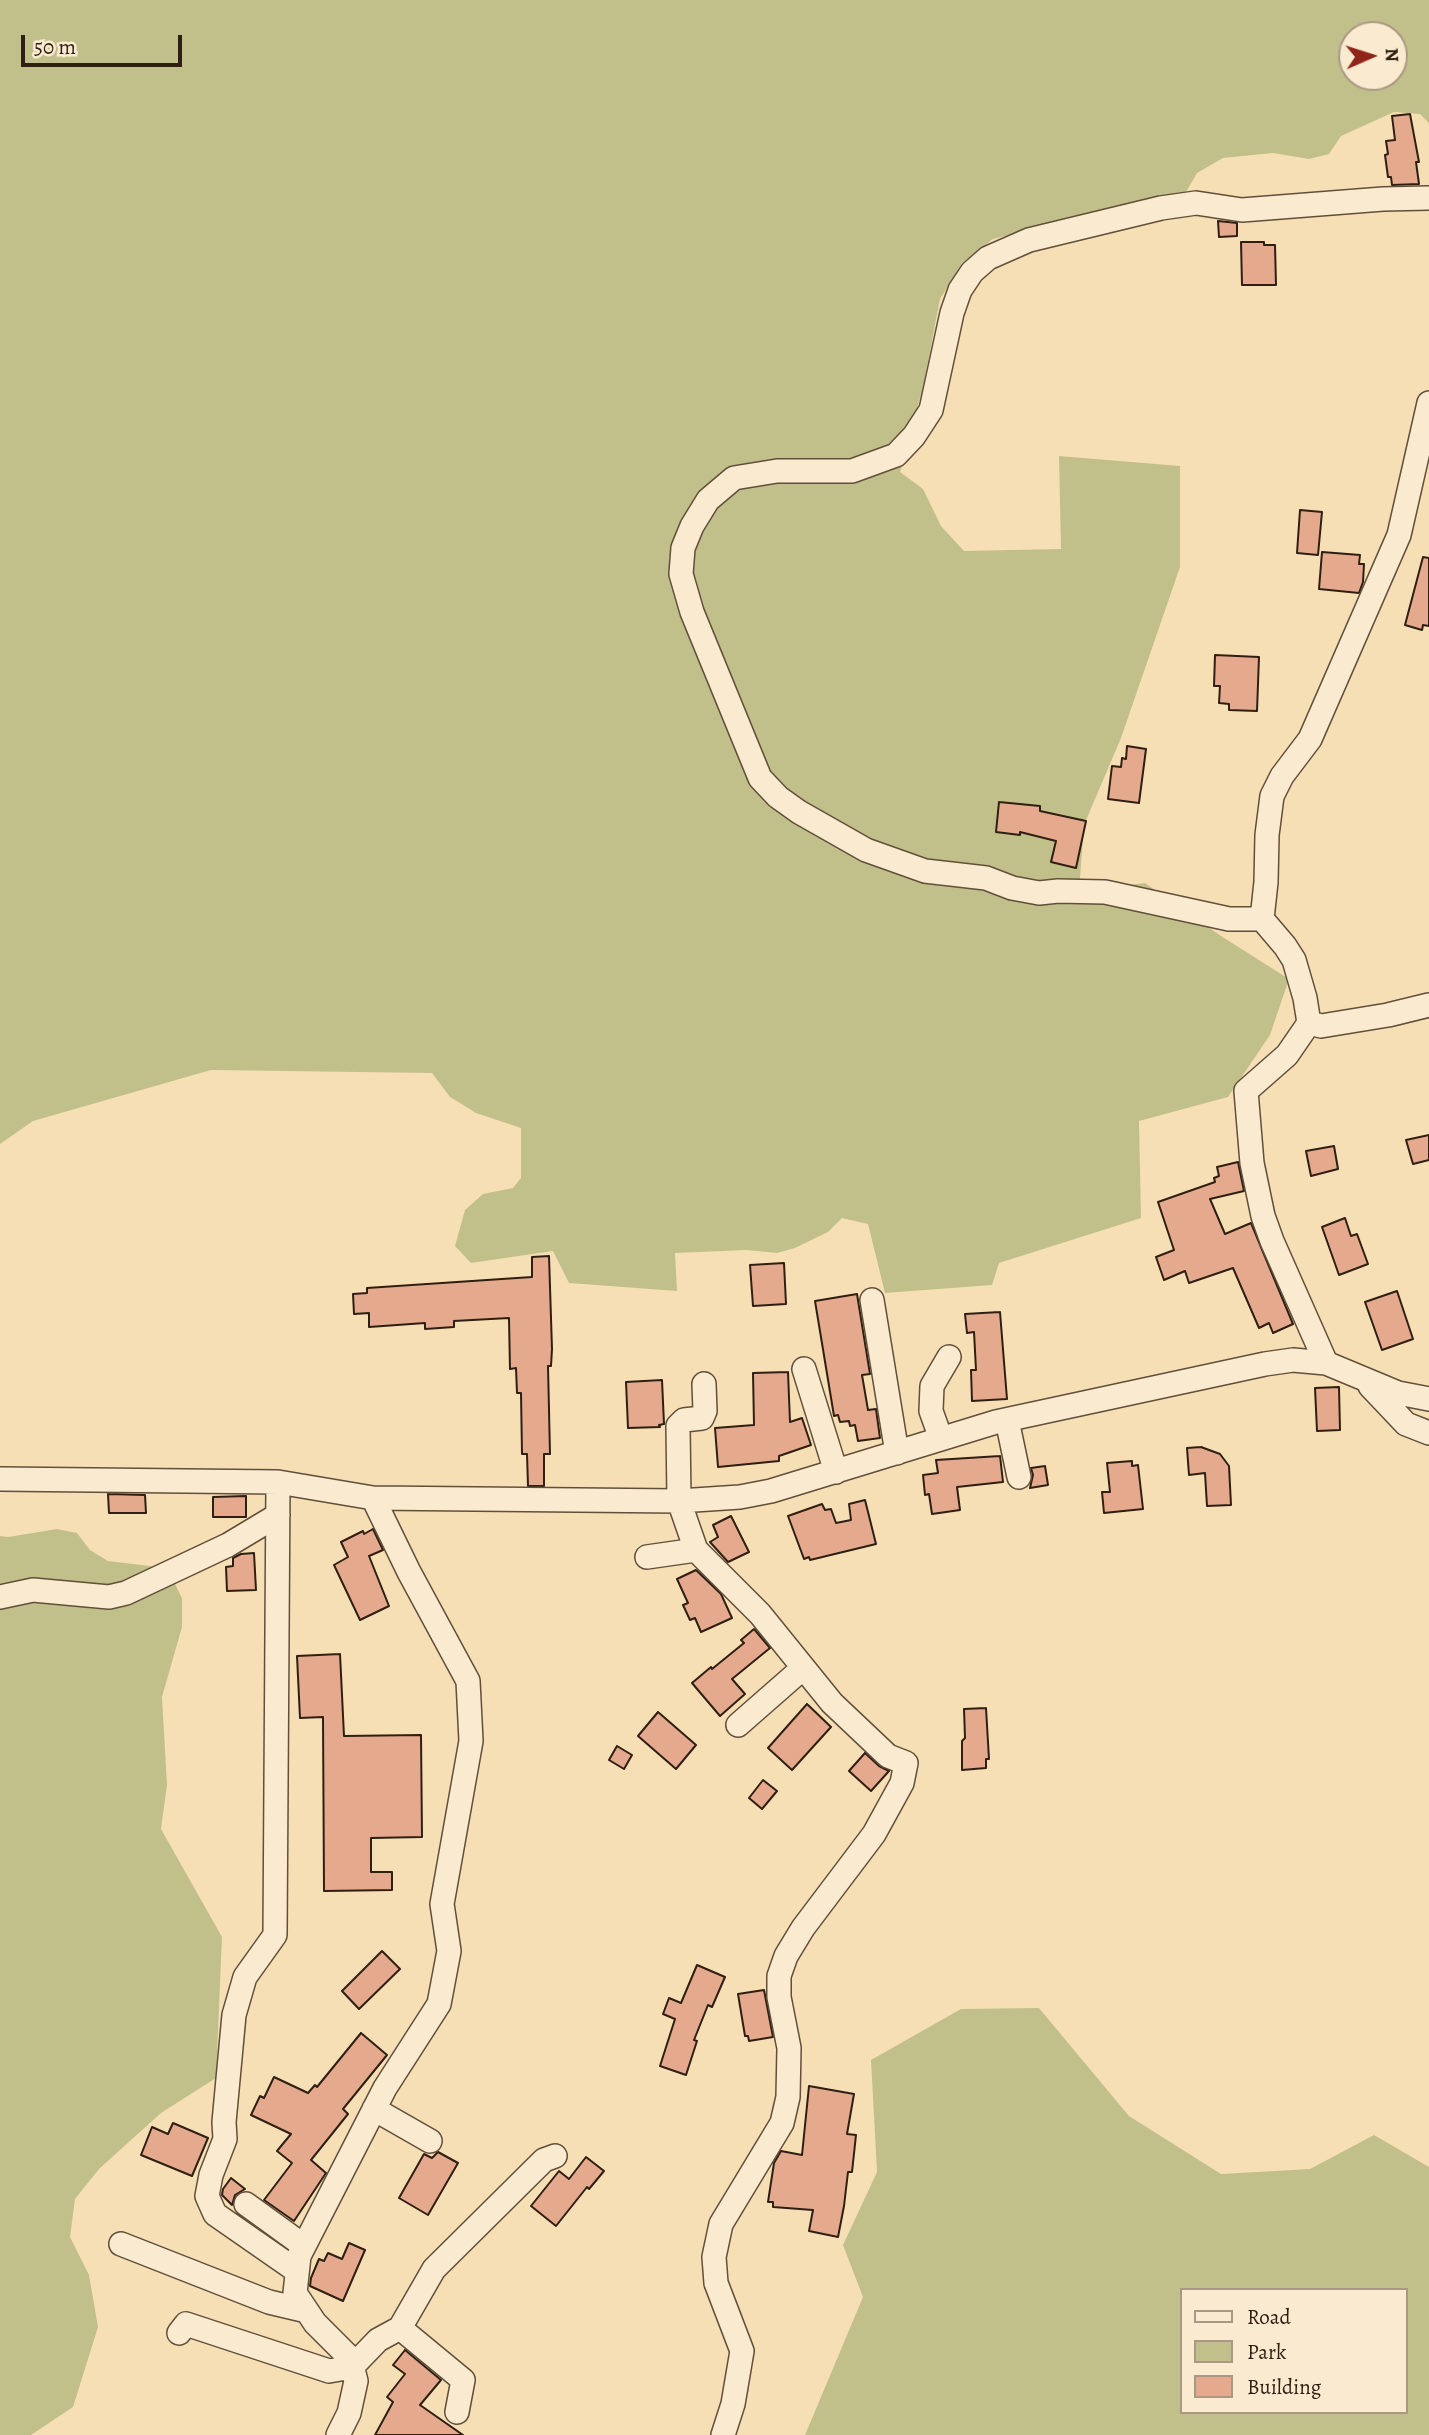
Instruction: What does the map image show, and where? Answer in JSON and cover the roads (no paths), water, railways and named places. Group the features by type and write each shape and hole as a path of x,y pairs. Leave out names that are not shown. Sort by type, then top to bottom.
{"street":[{"path":"1262,919 1228,919 1105,892 1039,893 1012,888 986,878 925,871 866,850 799,812 778,797 760,778 691,612 681,574 683,548 692,526 708,500 734,478 777,471 852,471 896,455 915,436 931,410 952,313 960,290 972,272 988,258 1029,240 1161,208 1196,203 1242,210 1429,198"},
{"path":"1326,1363 1263,1216 1252,1163 1246,1091 1287,1055 1309,1023 1294,961 1262,919 1266,882 1266,835 1272,796 1282,776 1310,738 1399,535 1429,403"},
{"path":"1309,1023 1321,1026 1429,1005"},
{"path":"872,1300 897,1453"},
{"path":"941,1439 931,1411 932,1386 949,1357"},
{"path":"0,1479 278,1482 373,1498 679,1501 740,1497 771,1491 1007,1420 1293,1360 1326,1363 1398,1393 1429,1399"},
{"path":"804,1369 836,1472"},
{"path":"1365,1380 1406,1424 1429,1433"},
{"path":"704,1384 705,1411 702,1418 684,1420 678,1426 679,1501 696,1550 760,1614 832,1703 888,1756 906,1763 902,1783 874,1834 803,1928 786,1956 779,1976 779,1997 789,2048 788,2097 782,2123 721,2224 714,2257 716,2283 742,2351 733,2403 723,2435"},
{"path":"1007,1420 1019,1477"},
{"path":"278,1482 275,1935 244,1977 234,2015 224,2122 225,2139 211,2175 207,2196 215,2214 297,2271"},
{"path":"338,2435 349,2413 356,2381 349,2358 315,2323 295,2293 299,2256 385,2088 439,2004 449,1951 442,1904 471,1741 468,1681 409,1572 373,1498"},
{"path":"0,1597 33,1590 109,1597 126,1593 228,1545 278,1515"},
{"path":"647,1557 696,1550"},
{"path":"738,1725 803,1668"},
{"path":"374,2109 430,2141"},
{"path":"179,2333 186,2324 329,2371 352,2367 378,2340 400,2328 435,2269 544,2160 555,2157"},
{"path":"246,2204 304,2246"},
{"path":"121,2244 269,2302 307,2311"},
{"path":"400,2328 463,2380 457,2412"}]}
